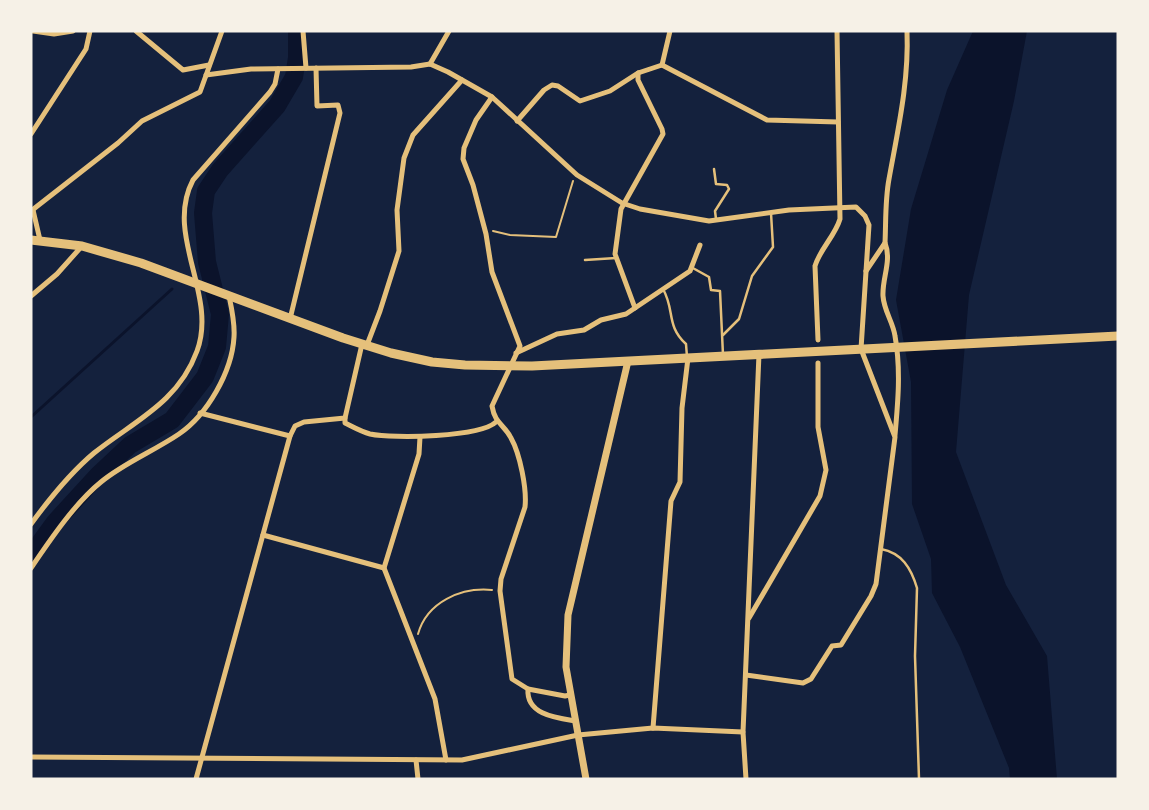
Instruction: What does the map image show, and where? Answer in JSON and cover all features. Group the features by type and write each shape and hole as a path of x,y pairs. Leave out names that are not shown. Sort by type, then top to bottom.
{"highway":[{"path":"36,240 82,246 141,263 364,345 432,362 509,367 1118,336"}],"street":[{"path":"33,31 54,34 73,31"},
{"path":"31,134 86,49 90,31"},
{"path":"136,31 183,70 209,65"},
{"path":"36,240 32,210 142,121 200,92 222,31"},
{"path":"303,31 306,68"},
{"path":"430,64 449,31"},
{"path":"662,65 670,31"},
{"path":"818,340 815,266 817,258 838,226 840,219 837,31"},
{"path":"746,675 803,682 811,679 832,646 841,645 871,596 876,584 899,398 898,354 895,332 886,312 883,296 889,252 886,244 889,179 900,127 908,60 907,31"},
{"path":"206,75 251,69 430,64 492,97 577,175 622,203 685,217 716,220 771,212 856,207 865,216 869,224 866,271 866,349 894,437"},
{"path":"517,121 544,90 552,85 558,86 580,101 610,91 638,73 662,65 767,120 838,122"},
{"path":"290,319 340,114 338,105 317,106 316,68"},
{"path":"31,524 72,473 94,454 156,410 184,377 197,351 202,334 202,309 185,228 189,187 192,180 270,92 279,69"},
{"path":"635,308 616,258 622,203 662,134 662,129 638,80 638,73"},
{"path":"462,80 419,127 413,135 406,153 397,210 399,251 380,311 364,345 345,423 370,434 420,437 477,431 490,428 496,422"},
{"path":"492,97 476,120 464,148 463,159 473,185 486,231 492,272 520,346 492,406 496,422 511,438 526,495 525,506 501,579 500,591 512,679 528,689 565,696 570,695"},
{"path":"866,271 886,244"},
{"path":"516,353 557,334 584,330 601,320 626,314 690,271 700,245"},
{"path":"31,296 56,274 82,246"},
{"path":"31,568 56,532 99,484 181,433 200,414 227,368 234,340 234,323 229,296"},
{"path":"746,779 743,732 759,354"},
{"path":"653,728 671,501 680,482 682,408 688,358"},
{"path":"586,779 570,695 566,650 568,615 628,361"},
{"path":"749,619 820,496 826,470 818,428 818,362"},
{"path":"200,414 290,436"},
{"path":"196,779 290,436 295,426 304,422 346,418"},
{"path":"420,437 419,454 384,568 434,699 446,760"},
{"path":"263,535 384,568"},
{"path":"528,689 527,697 536,710 547,716 576,721"},
{"path":"31,756 462,760 578,735 653,728 743,732"},
{"path":"416,760 418,779"}],"lane":[{"path":"714,169 716,184 727,186 728,189 716,211 716,220"},
{"path":"723,335 739,319 752,276 773,247 771,212"},
{"path":"585,260 616,258"},
{"path":"691,267 709,277 712,290 720,291 720,328 723,335 723,356"},
{"path":"663,289 667,297 672,326 678,337 686,344 688,358"},
{"path":"881,549 893,551 898,555 914,577 917,588 915,656 919,779"}],"path":[{"path":"486,231 556,237 569,191 577,175"},
{"path":"412,642 417,638 425,615 456,594 475,588 500,591"}],"water":[{"path":"973,31 1027,31 1014,101 969,295 956,452 1006,585 1047,656 1057,779 1010,779 1009,768 960,647 932,593 931,559 912,504 911,382 896,300 911,209 947,90"}],"waterway":[{"path":"31,555 55,522 98,475 130,445 172,420 205,377 217,347 220,314 207,262 203,213 206,191 220,170 277,106 294,77 297,58 297,31"},
{"path":"202,267 207,262"},
{"path":"31,417 172,289"}]}
